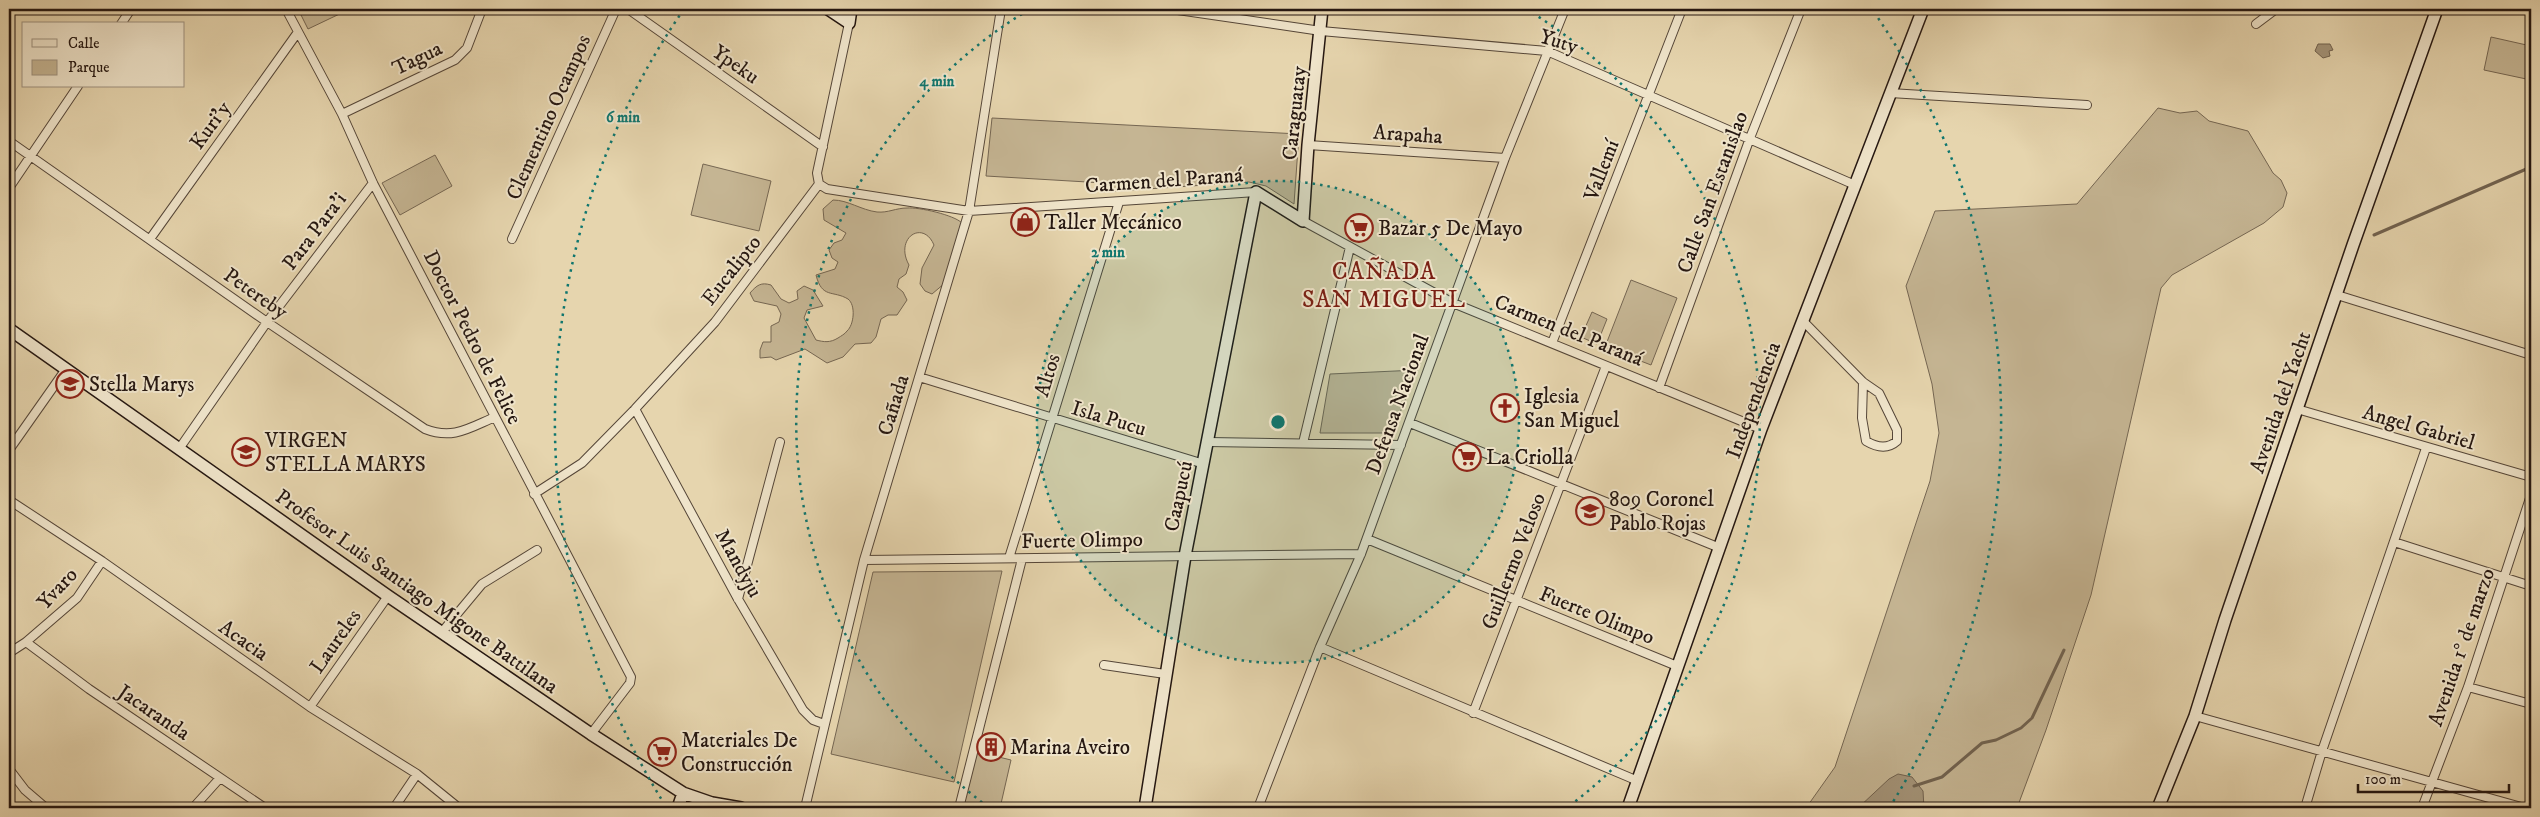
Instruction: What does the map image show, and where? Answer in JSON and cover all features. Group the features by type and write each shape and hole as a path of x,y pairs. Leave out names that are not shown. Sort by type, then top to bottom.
{"street":[{"path":"122,22 131,9"},
{"name":"Doctor Pedro de Felice","path":"286,9 342,114 373,183 631,680 591,734"},
{"name":"Tagua","path":"342,114 455,60 467,48 482,9"},
{"name":"Clementino Ocampos","path":"512,239 616,9"},
{"name":"Ypeku","path":"628,9 823,147"},
{"path":"828,9 849,23"},
{"path":"819,184 817,173 851,9"},
{"name":"Cañada","path":"805,808 864,560 969,211 1001,9"},
{"name":"Yuty","path":"1171,9 1321,31 1547,52 1856,185"},
{"name":"Caraguatay","path":"1303,221 1308,145 1322,9"},
{"name":"Defensa Nacional","path":"1258,808 1320,647 1367,539 1505,158 1565,9"},
{"name":"Vallemí","path":"1552,343 1682,9"},
{"name":"Calle San Estanislao","path":"1659,388 1750,138 1801,9"},
{"name":"Independencia","path":"1628,808 1761,429 1923,9"},
{"path":"2256,24 2276,9"},
{"name":"Avenida del Yacht","path":"2158,808 2195,716 2336,295 2437,9"},
{"name":"Kuri'y","path":"150,239 298,32"},
{"path":"9,188 77,88"},
{"path":"1890,93 2087,104"},
{"name":"Petereby","path":"9,141 267,322 426,429 438,434 453,435 494,417"},
{"name":"Arapaha","path":"1308,145 1505,158"},
{"name":"Para Para'i","path":"179,449 267,322 373,183"},
{"name":"Carmen del Paraná","path":"819,184 827,189 969,211 1256,192 1303,221 1452,303 1761,429"},
{"name":"Eucalipto","path":"534,494 582,463 635,409 714,322 819,184"},
{"name":"Caapucú","path":"1145,808 1184,556 1204,464 1256,192"},
{"name":"Altos","path":"1009,558 1119,202"},
{"path":"1303,443 1350,246"},
{"path":"2336,295 2531,354"},
{"path":"1803,320 1863,382 1879,393 1897,430 1897,441 1893,444 1882,447 1866,441 1862,423 1863,382"},
{"name":"Profesor Luis Santiago Migone Battilana","path":"9,329 388,596 591,734 683,793 712,803 741,808"},
{"name":"Guillermo Veloso","path":"1473,713 1606,366"},
{"path":"9,450 66,369"},
{"name":"Isla Pucu","path":"919,377 1204,464"},
{"name":"Mandyju","path":"635,409 738,598 803,710 813,720 824,724"},
{"name":"Angel Gabriel","path":"2297,409 2531,477"},
{"path":"1410,423 1720,548"},
{"path":"738,598 780,442"},
{"path":"1208,442 1400,445"},
{"path":"2306,808 2322,751 2426,448"},
{"name":"Avenida 1° de marzo","path":"2422,808 2468,687 2531,495"},
{"name":"Acacia","path":"9,500 102,561 310,707 417,774 459,808"},
{"name":"Fuerte Olimpo","path":"1367,539 1677,666"},
{"path":"2394,542 2531,586"},
{"path":"442,632 482,584 537,550"},
{"name":"Fuerte Olimpo","path":"864,560 1361,554"},
{"path":"959,808 1022,559"},
{"name":"Yvaro","path":"9,652 26,642 77,598 102,561"},
{"name":"Laureles","path":"310,707 388,596"},
{"name":"Jacaranda","path":"26,642 89,690 265,808"},
{"path":"1320,647 1638,781"},
{"path":"1104,665 1165,674"},
{"path":"2468,687 2531,704"},
{"path":"2195,716 2525,808"},
{"path":"9,769 25,790 46,808"},
{"path":"394,808 417,774"},
{"path":"193,808 220,778"},
{"path":"678,808 683,793"}],"green space":[{"path":"298,9 350,9 308,29"},
{"path":"2491,37 2531,46 2531,80 2484,70"},
{"path":"2158,108 2180,113 2197,111 2209,121 2248,131 2273,173 2281,180 2287,193 2283,207 2264,223 2172,275 2161,288 2091,595 2046,730 2017,808 1806,808 1835,767 1930,481 1939,433 1932,384 1906,286 1935,211 2077,204"},
{"path":"992,118 1299,134 1294,204 1266,186 1249,182 1103,192 1104,183 986,176"},
{"path":"435,155 452,186 400,215 382,183"},
{"path":"703,164 771,181 759,231 691,215"},
{"path":"833,200 877,212 907,208 928,210 958,220 962,223 945,283 932,294 925,291 920,284 922,268 934,245 929,237 923,233 912,235 907,240 905,247 905,255 909,265 906,274 899,279 897,287 903,292 907,300 897,315 888,315 881,319 876,337 871,343 855,344 843,357 827,363 805,349 776,360 771,357 760,358 763,342 771,342 771,326 779,322 781,314 777,306 754,301 750,293 759,285 771,285 781,299 789,303 798,299 797,291 804,286 813,290 823,306 807,310 804,318 816,340 827,342 835,340 845,333 851,324 853,310 851,302 843,296 829,293 821,288 816,275 835,269 838,262 832,258 829,250 834,243 842,240 846,233 824,220 823,209"},
{"path":"1631,280 1677,298 1651,365 1605,347"},
{"path":"1592,312 1607,319 1597,344 1581,337"},
{"path":"1417,370 1392,433 1320,433 1330,374"},
{"path":"1002,571 954,782 831,754 873,572"},
{"path":"974,751 1011,760 1000,808 961,808"}],"shaded area":[{"path":"2318,44 2330,44 2333,50 2329,51 2330,56 2323,58 2315,51"},
{"path":"1898,774 1912,777 1923,791 1924,808 1858,808 1889,779"}],"waterway":[{"path":"2374,235 2531,167"},
{"path":"1914,786 1942,777 1982,743 1996,740 2021,728 2032,718 2064,650"}],"place":[{"name":"Taller Mecánico","path":"1025,222"},
{"name":"Bazar 5 De Mayo","path":"1359,228"},
{"name":"Stella Marys","path":"70,384"},
{"name":"Iglesia San Miguel","path":"1505,408"},
{"name":"VIRGEN STELLA MARYS","path":"246,452"},
{"name":"La Criolla","path":"1467,457"},
{"name":"809 Coronel Pablo Rojas","path":"1590,511"},
{"name":"Marina Aveiro","path":"991,747"},
{"name":"Materiales De Construcción","path":"662,752"}],"district":[{"name":"CAÑADA SAN MIGUEL","path":"1384,285"}]}
